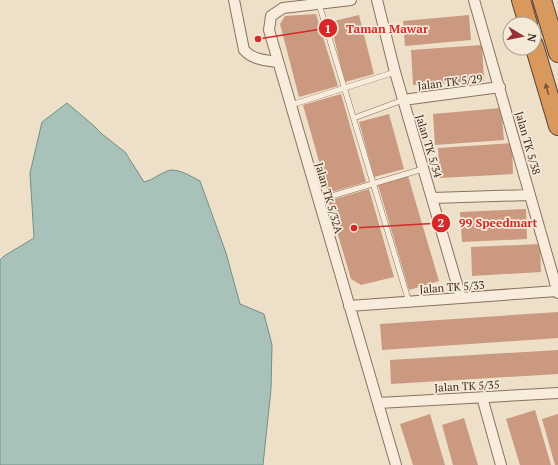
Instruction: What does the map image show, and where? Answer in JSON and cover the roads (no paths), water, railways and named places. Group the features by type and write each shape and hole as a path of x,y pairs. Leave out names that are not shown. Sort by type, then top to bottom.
{"highway":[{"path":"521,0 526,16"},
{"path":"542,0 558,53"},
{"path":"537,56 558,126"}],"street":[{"path":"234,0 244,50 249,55 257,59 278,62"},
{"name":"Jalan TK 5/32A","path":"351,0 283,8 271,16 268,30 317,201 396,465"},
{"name":"Jalan TK 5/34","path":"377,0 394,72 461,298"},
{"name":"Jalan TK 5/38","path":"474,0 558,292"},
{"name":"Jalan TK 5/29","path":"403,100 500,88"},
{"path":"432,198 530,195"},
{"name":"Jalan TK 5/33","path":"349,306 558,292"},
{"name":"Jalan TK 5/35","path":"378,404 558,393"},
{"path":"482,397 502,465"}],"lane":[{"path":"319,3 409,302"},
{"path":"290,105 394,72"},
{"path":"354,118 403,100"},
{"path":"317,201 423,169"}],"water":[{"path":"67,103 125,152 144,182 171,170 184,173 200,181 226,253 240,304 264,314 272,345 271,389 263,465 0,465 0,260 34,238 30,173 42,122"}],"place":[{"name":"Taman Mawar","path":"258,39"},
{"name":"99 Speedmart","path":"354,228"}]}
